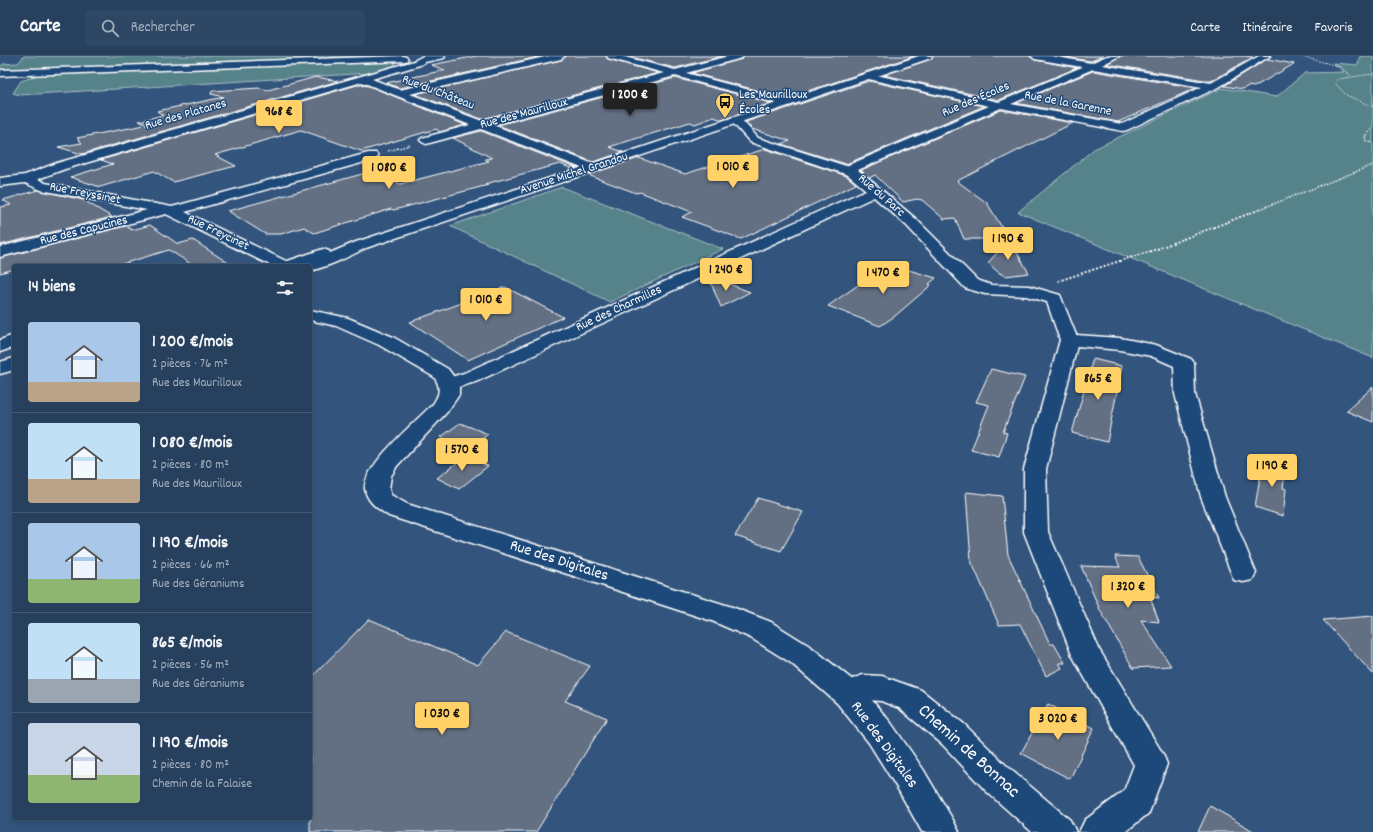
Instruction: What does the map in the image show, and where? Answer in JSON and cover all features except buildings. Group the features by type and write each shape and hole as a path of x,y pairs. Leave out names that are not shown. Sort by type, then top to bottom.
{"street":[{"name":"Rue des Platanes","path":"27,179 61,166 364,79 418,59 441,56"},
{"path":"399,93 561,56"},
{"path":"611,56 786,103"},
{"name":"Rue des Maurilloux","path":"426,140 739,56"},
{"name":"Avenue Michel Grandou","path":"312,265 361,245 924,56"},
{"path":"1035,56 1212,86 1266,56"},
{"name":"Rue des Écoles","path":"847,170 1115,56"},
{"path":"1,73 418,59"},
{"name":"Rue de la Garenne","path":"867,76 1000,105 1122,128 1212,86"},
{"name":"Rue du Château","path":"364,79 592,168"},
{"name":"Rue du Parc","path":"736,120 754,140 853,172 912,222 972,284 979,289 988,291 1027,291"},
{"path":"170,210 372,156"},
{"path":"0,182 27,179"},
{"name":"Rue Freyssinet","path":"27,179 41,186 170,210"},
{"name":"Rue des Charmilles","path":"449,384 478,373 875,191"},
{"name":"Rue des Capucines","path":"0,252 170,210"},
{"name":"Rue Freycinet","path":"170,210 266,262"},
{"name":"Avenue Michel Grandou","path":"294,264 327,252 361,245"},
{"path":"1027,291 1054,299 1069,340 1035,469 1036,532 1087,654 1151,764 1137,802 1097,832"},
{"path":"312,315 342,322 386,341 441,373 449,384"},
{"path":"1069,340 1127,346 1156,351 1184,363 1185,394 1213,497 1243,573"},
{"path":"0,346 12,342"},
{"path":"0,368 12,365"},
{"name":"Rue des Digitales","path":"449,384 449,395 440,408 389,461 379,476 377,489 381,499 398,510 627,582 722,614 755,628 801,655 848,694 880,733 911,780 941,832"},
{"name":"Chemin de Bonnac","path":"848,694 863,687 882,689 910,699 953,734 998,780 1058,832"}],"path":[{"path":"1298,56 1338,66 1351,77"},
{"path":"1373,74 1338,78 1335,83 1346,95 1373,107"},
{"path":"1373,128 1365,136 1366,140 1373,143"},
{"path":"372,156 426,140"},
{"path":"1027,291 1157,250 1373,165"}],"green space":[{"path":"24,56 403,56 0,71 0,67 3,64 18,63"},
{"path":"1360,56 1373,56 1373,358 1018,212 1094,149 1222,88 1276,97 1305,73 1344,72 1333,63 1358,65"},
{"path":"397,61 393,67 370,73 20,95 13,93 21,81 44,73"},
{"path":"562,187 723,249 610,302 450,226"}],"place":[{"name":"Les Maurilloux Écoles","path":"725,119"}]}
